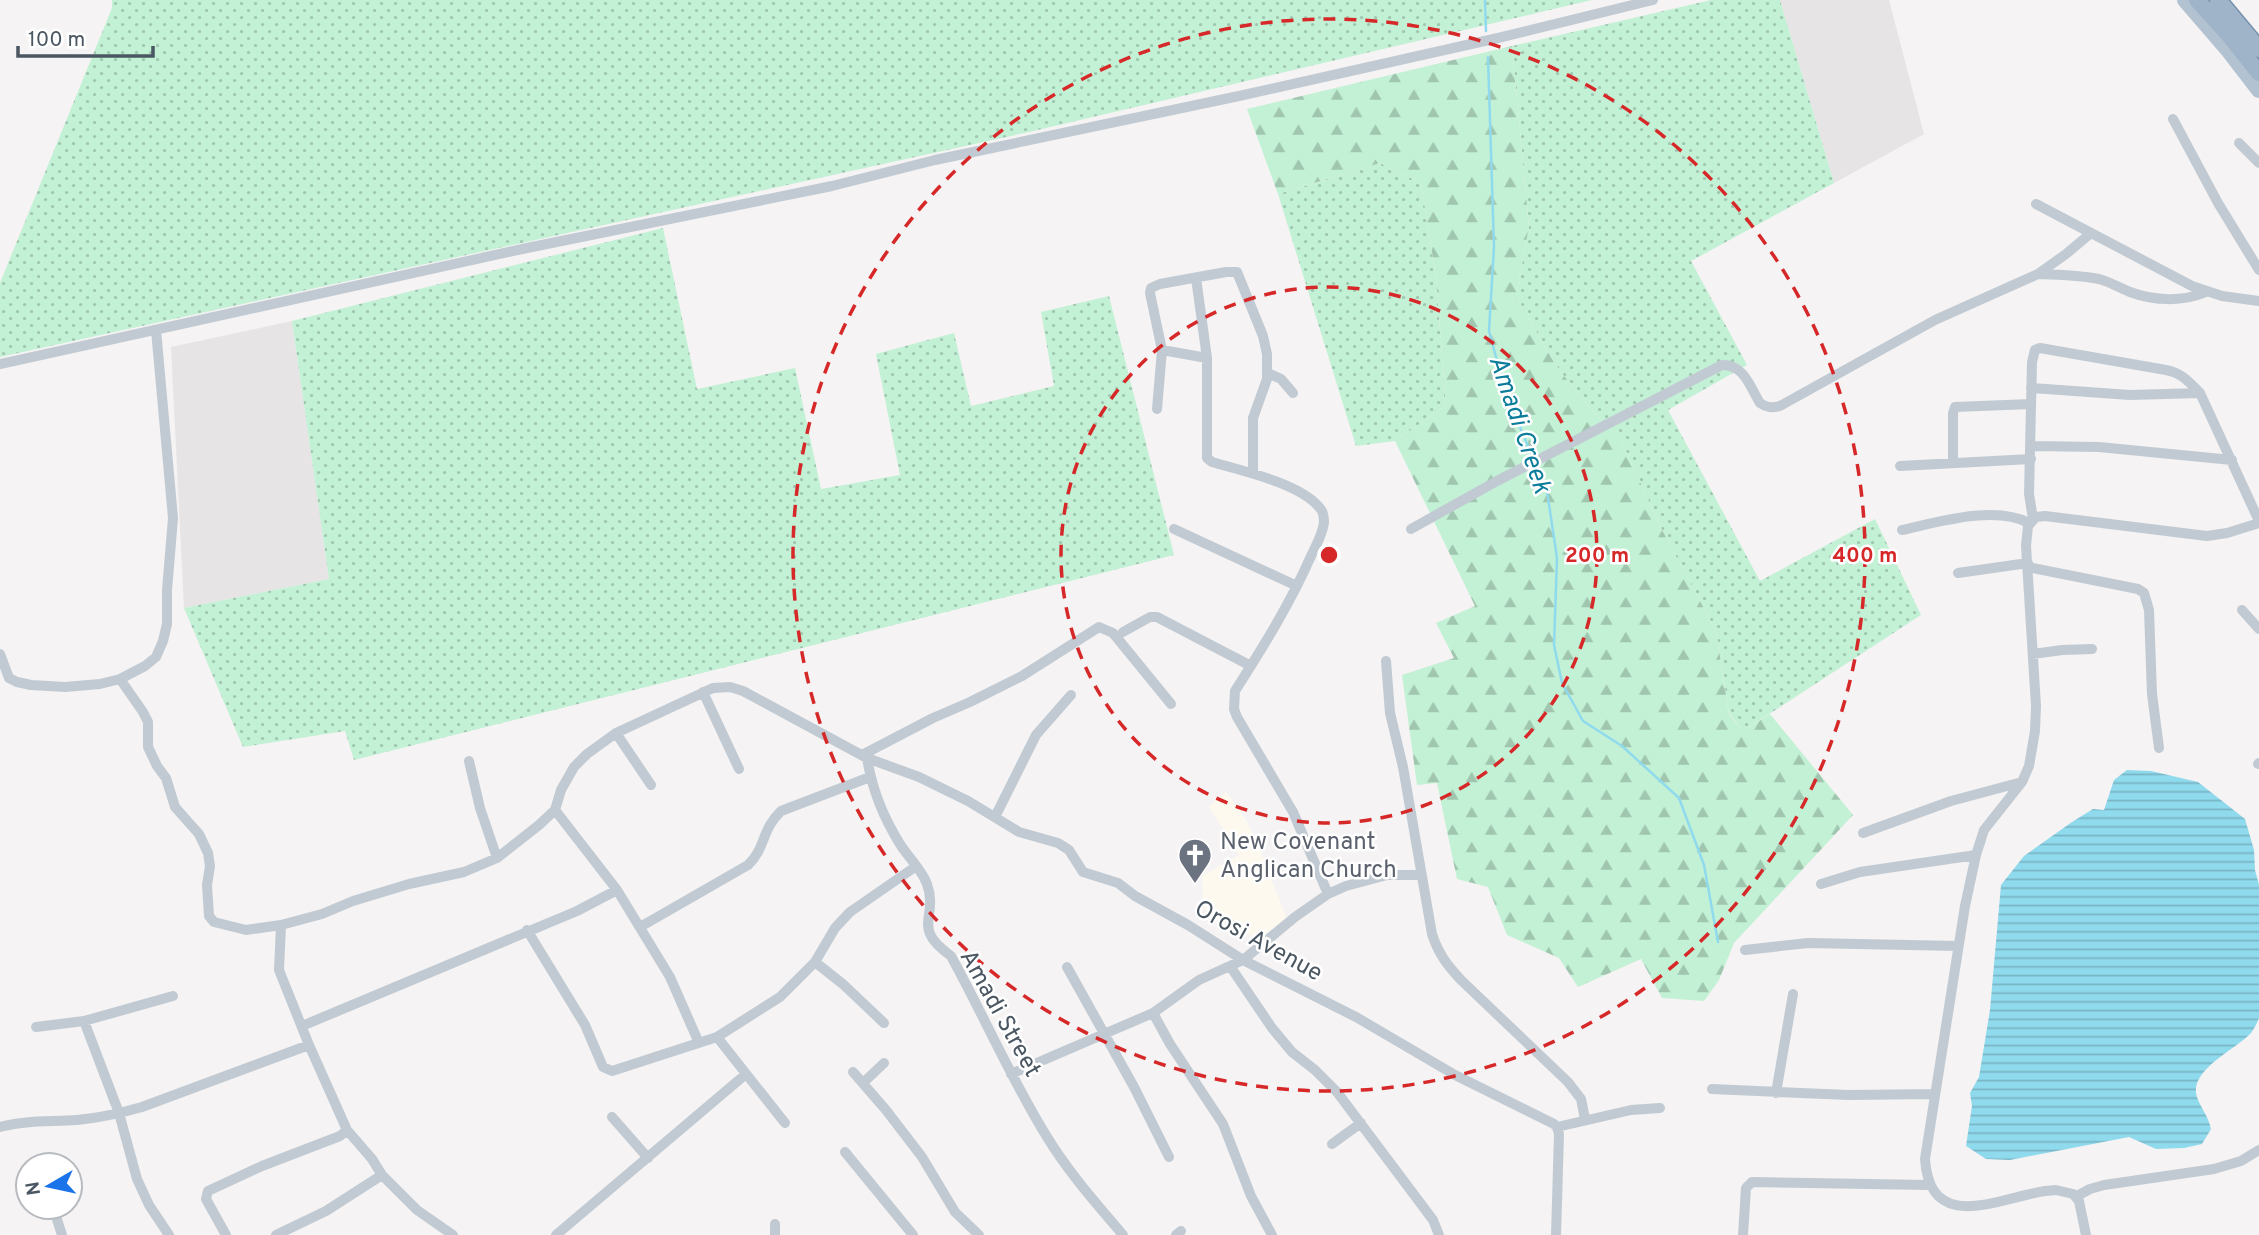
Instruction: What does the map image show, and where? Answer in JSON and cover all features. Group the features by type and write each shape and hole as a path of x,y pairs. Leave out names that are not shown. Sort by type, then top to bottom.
{"highway":[{"path":"2197,0 2254,45"},
{"path":"2218,0 2254,45 2259,73"}],"main road":[{"path":"2185,0 2259,90"},
{"path":"2227,0 2254,45"}],"street":[{"path":"0,364 527,248 832,186 935,160 1484,41 1653,0"},
{"path":"2173,118 2218,202 2259,270"},
{"path":"2239,143 2259,163"},
{"path":"2036,204 2206,292 2259,301"},
{"path":"1411,529 1722,365 1732,365 1741,371 1764,407 1780,406 1934,320 2038,274 2091,233"},
{"path":"1157,410 1162,350 1151,288 1232,271 1238,274 1268,354 1268,373 1253,418 1253,473"},
{"path":"2038,274 2103,280 2131,293 2164,299 2186,299 2206,292"},
{"path":"1196,278 1207,358 1207,458 1212,462 1253,473 1304,495 1323,512 1321,533 1275,629 1235,691 1234,709 1293,812 1328,894"},
{"path":"0,654 9,678 24,684 65,687 120,679 156,657 167,624 173,518 156,330"},
{"path":"1902,530 1964,517 2007,515 2031,521 2041,516 2067,518 2207,536 2227,533 2259,522 2200,393 2185,377 2176,372 2035,349 2031,388 2031,521 2026,546 2035,731 2029,766 2022,782 1984,830 1976,855 1958,946 1925,1159 1929,1185 1941,1198 1968,1208 2045,1191 2067,1192 2077,1196 2104,1185 2226,1166 2259,1150"},
{"path":"1162,350 1207,358"},
{"path":"1268,373 1281,379 1293,393"},
{"path":"2031,388 2130,395 2200,393"},
{"path":"1953,463 1955,407 2031,404"},
{"path":"2031,446 2099,447 2232,460"},
{"path":"1900,466 2031,459"},
{"path":"1174,529 1297,586"},
{"path":"1958,573 2028,565 2138,589 2144,593 2148,610 2152,694 2159,748"},
{"path":"2242,610 2259,629"},
{"path":"1123,632 1150,617 1157,617 1251,666"},
{"path":"864,757 933,718 1022,676 1099,627 1113,633 1171,704"},
{"path":"2033,654 2092,649"},
{"path":"1386,661 1390,713 1403,767 1432,934 1438,951 1446,963 1568,1082 1581,1099 1585,1119"},
{"path":"120,679 144,712 148,722 148,747 166,778 175,807 199,834 208,853 209,916 214,922 246,930 281,926 408,884 464,872 498,858 555,810 561,790 574,767 587,754 616,733 703,692 739,769"},
{"name":"Orosi Avenue","path":"703,692 713,688 730,687 743,691 864,757 919,777 968,801 1019,832 1064,846 1083,872 1118,883 1135,896 1243,960 1356,1017 1455,1076 1557,1127"},
{"path":"995,817 1036,735 1070,695"},
{"path":"616,733 651,785"},
{"name":"Amadi Street","path":"864,757 887,820 915,867 925,878 930,896 930,936 940,949 951,956 1047,1138 1076,1180 1123,1235"},
{"path":"469,761 480,808 498,858"},
{"path":"639,927 748,865 758,856 769,822 780,811 870,777"},
{"path":"1864,833 1951,801 2022,782"},
{"path":"555,810 617,890 670,977 699,1043"},
{"path":"1821,884 1860,872 1976,855"},
{"path":"527,930 585,1026 603,1067 612,1071 717,1037 780,998 815,962 835,928 850,912 915,867"},
{"path":"1011,1074 1153,1013 1199,979 1243,960 1328,894 1387,875 1421,875"},
{"path":"302,1026 577,911 617,890"},
{"path":"281,926 279,970 347,1130 372,1158 382,1175 417,1210 453,1235"},
{"path":"1745,950 1808,943 1958,946"},
{"path":"815,962 884,1023"},
{"path":"1230,965 1272,1028 1292,1052 1337,1092 1361,1123 1433,1220 1439,1235"},
{"path":"1067,967 1134,1087 1168,1157"},
{"path":"1776,1093 1793,994"},
{"path":"36,1027 84,1021 173,996"},
{"path":"1153,1013 1170,1044 1223,1124 1251,1196 1272,1235"},
{"path":"84,1021 119,1114 137,1180 149,1205 169,1235"},
{"path":"717,1037 785,1123"},
{"path":"0,1127 119,1114 309,1045"},
{"path":"863,1083 884,1063"},
{"path":"853,1072 922,1157 955,1212 979,1235"},
{"path":"556,1235 746,1074"},
{"path":"1712,1089 1848,1095 1936,1094"},
{"path":"1556,1235 1559,1143 1557,1127 1631,1110 1660,1108"},
{"path":"612,1117 648,1158"},
{"path":"1332,1144 1361,1123"},
{"path":"226,1235 206,1199 208,1191 262,1166 340,1136 347,1130"},
{"path":"845,1152 914,1235"},
{"path":"276,1235 326,1211 382,1175"},
{"path":"1743,1235 1746,1188 1750,1182 1929,1185"},
{"path":"2077,1196 2086,1235"}],"shaded area":[{"path":"1780,0 1889,0 1924,134 1834,183"},
{"path":"292,321 329,579 184,608 171,347"},
{"path":"1226,792 1246,820 1259,847 1287,919 1257,939 1203,908 1202,876 1239,855 1209,806"}],"green space":[{"path":"112,0 1592,0 1029,132 0,357 0,283 112,8"},
{"path":"1711,0 1780,0 1834,183 1691,261 1747,365 1668,410 1760,581 1875,519 1921,615 1743,731 1729,713 1716,631 1661,528 1622,442 1579,396 1553,361 1516,296 1529,227 1512,46"},
{"path":"1512,46 1529,227 1516,296 1553,361 1579,396 1622,442 1661,528 1716,631 1729,714 1743,731 1770,714 1853,815 1734,943 1719,980 1704,1001 1662,998 1641,959 1578,987 1559,958 1507,935 1488,887 1457,879 1437,783 1417,785 1402,675 1454,658 1436,623 1475,606 1395,441 1446,406 1436,277 1421,183 1380,163 1278,194 1247,109"},
{"path":"1380,163 1421,183 1436,277 1446,406 1395,441 1356,446 1278,194"},
{"path":"663,228 697,389 795,368 821,489 900,475 876,354 954,333 971,406 1054,386 1041,312 1109,296 1174,555 354,760 345,731 243,747 184,608 329,579 292,321"}],"water":[{"path":"2127,770 2151,771 2198,782 2245,819 2254,850 2259,885 2259,1018 2251,1033 2201,1075 2196,1093 2211,1129 2202,1144 2156,1149 2129,1137 2010,1160 1986,1159 1966,1146 1972,1106 1970,1093 1979,1077 1990,1010 2001,885 2024,856 2093,809 2104,810 2114,780"}],"waterway":[{"name":"Amadi Creek","path":"1485,0 1486,31"},
{"name":"Amadi Creek","path":"1488,57 1494,247 1489,331 1506,394 1533,458"},
{"name":"Amadi Creek","path":"1536,465 1547,491 1557,558 1554,645 1562,683 1583,721 1622,746 1679,798 1704,865 1718,942"}],"place":[{"name":"New Covenant Anglican Church","path":"1195,885"}]}
